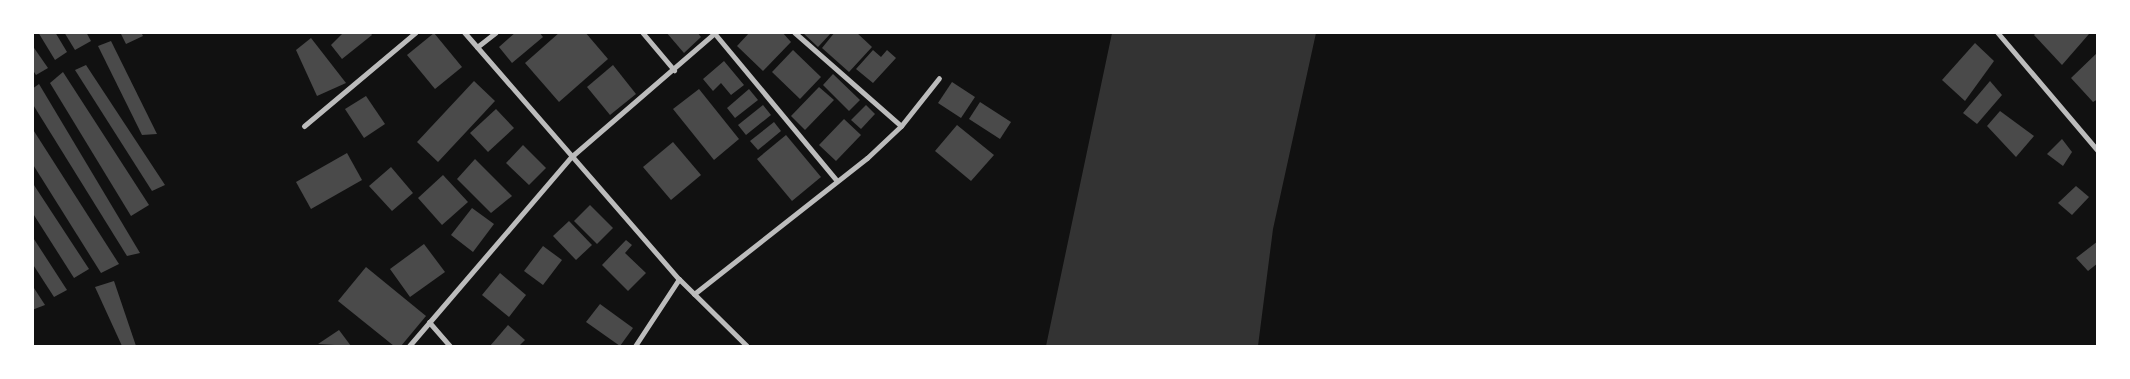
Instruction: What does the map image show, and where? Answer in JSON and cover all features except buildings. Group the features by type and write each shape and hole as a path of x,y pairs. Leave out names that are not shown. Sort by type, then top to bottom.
{"street":[{"path":"304,126 416,32"},
{"path":"464,32 679,279 748,346"},
{"path":"477,47 496,32"},
{"path":"642,32 674,70"},
{"path":"794,32 901,126"},
{"path":"1997,32 2098,151"},
{"path":"409,346 571,157 716,33 836,180"},
{"path":"694,294 901,126 939,78"},
{"path":"635,346 679,279"},
{"path":"429,322 450,346"}],"shaded area":[{"path":"1112,33 1316,33 1273,229 1258,346 1046,346"}]}
